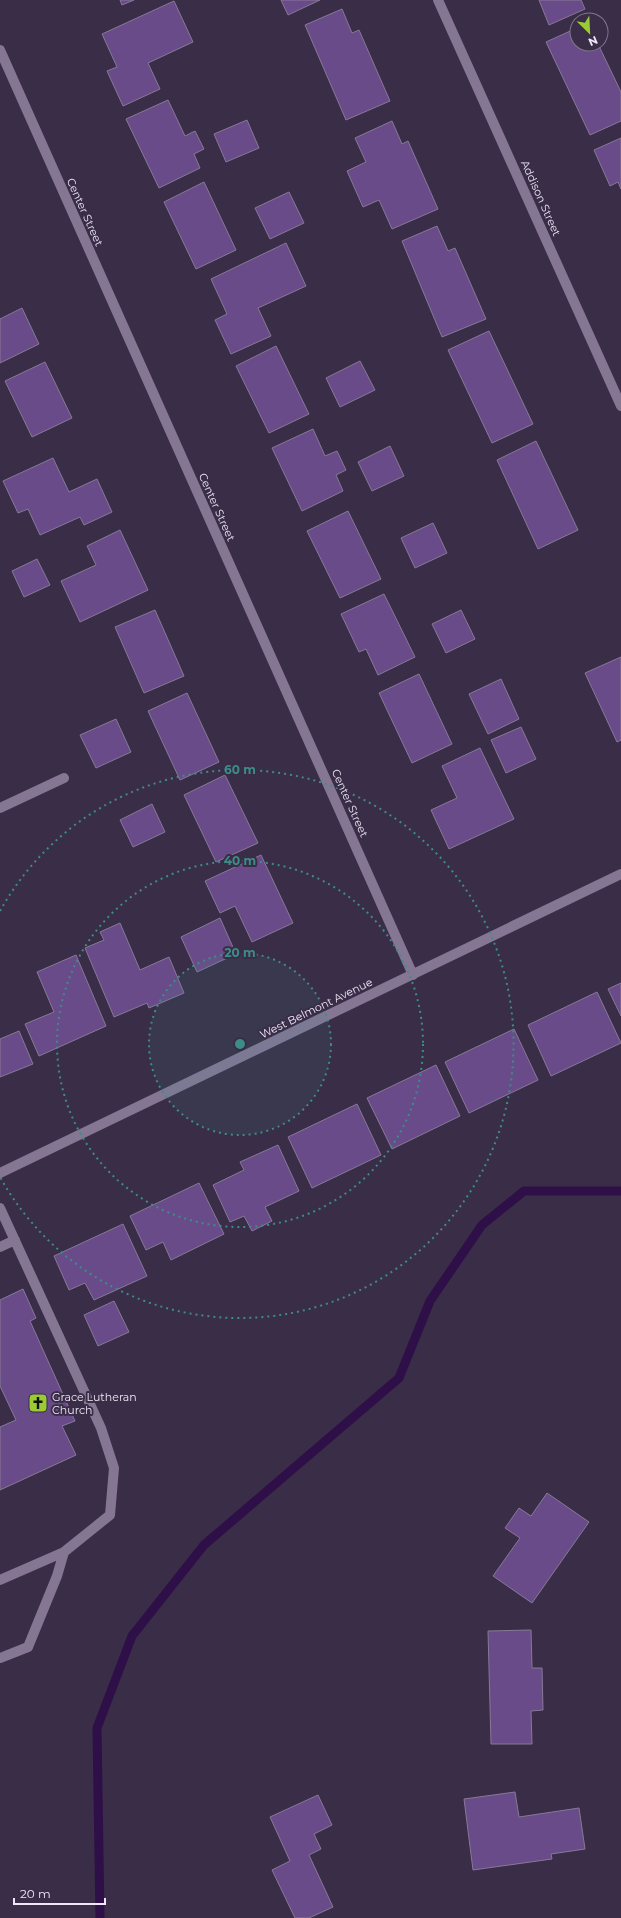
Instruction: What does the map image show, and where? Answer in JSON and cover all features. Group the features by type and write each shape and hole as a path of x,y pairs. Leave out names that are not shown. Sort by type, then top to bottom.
{"street":[{"name":"Addison Street","path":"438,0 621,406"},
{"name":"Center Street","path":"0,50 413,975"},
{"path":"0,808 64,778"},
{"name":"West Belmont Avenue","path":"0,1173 621,874"},
{"path":"0,1208 101,1428 114,1468 110,1515 64,1552 0,1580"},
{"path":"0,1247 15,1240"},
{"path":"0,1658 28,1647 57,1576 64,1552"}],"building":[{"path":"120,0 134,0 122,5"},
{"path":"281,0 320,0 288,15"},
{"path":"539,0 581,0 585,9 578,12 569,12 569,16 549,25"},
{"path":"174,1 193,42 148,63 160,89 123,106 107,71 117,67 102,34"},
{"path":"342,9 352,33 359,30 390,101 346,120 305,25"},
{"path":"569,32 569,52 602,52 621,92 621,121 590,135 546,42"},
{"path":"168,100 185,136 195,131 204,149 194,154 200,168 159,188 126,119"},
{"path":"247,120 259,148 226,162 214,134"},
{"path":"392,121 402,144 408,141 438,209 392,229 379,200 363,207 347,171 366,162 355,138"},
{"path":"621,138 621,189 618,182 610,186 594,150"},
{"path":"204,182 236,250 196,269 164,202"},
{"path":"289,192 304,223 270,239 255,208"},
{"path":"437,226 448,251 455,248 486,319 442,337 402,241"},
{"path":"286,243 306,286 258,308 271,336 231,354 215,320 227,314 211,279"},
{"path":"22,308 39,344 0,363 0,319"},
{"path":"489,331 533,424 492,443 448,350"},
{"path":"276,346 309,414 269,433 236,366"},
{"path":"360,361 375,390 340,407 326,378"},
{"path":"45,362 72,418 32,437 5,381"},
{"path":"313,429 325,456 337,451 346,470 336,475 343,491 302,511 272,448"},
{"path":"536,441 578,530 538,549 497,460"},
{"path":"390,446 404,476 372,491 358,462"},
{"path":"53,458 69,492 97,479 112,512 84,525 80,517 40,535 28,509 18,513 3,481"},
{"path":"348,511 381,579 340,598 307,531"},
{"path":"433,523 447,553 415,568 401,538"},
{"path":"120,530 148,590 80,622 61,581 96,565 87,546"},
{"path":"37,559 50,585 24,597 12,571"},
{"path":"384,594 415,657 378,675 366,649 359,652 341,614"},
{"path":"155,610 184,676 144,693 115,627"},
{"path":"461,610 475,639 446,653 432,624"},
{"path":"621,657 621,740 617,742 585,673"},
{"path":"419,674 452,744 412,763 379,693"},
{"path":"501,679 519,719 488,734 469,694"},
{"path":"187,693 219,762 180,780 148,711"},
{"path":"116,719 131,752 96,768 80,735"},
{"path":"521,727 536,759 506,773 491,740"},
{"path":"480,748 514,819 449,849 431,810 457,798 442,766"},
{"path":"225,775 258,843 216,862 184,795"},
{"path":"152,804 165,832 133,847 120,820"},
{"path":"261,855 293,923 252,942 235,906 220,913 205,881"},
{"path":"220,918 236,954 197,972 181,937"},
{"path":"120,923 140,970 169,957 184,993 149,1008 147,1003 114,1017 85,948 104,940 100,932"},
{"path":"76,955 106,1026 39,1056 25,1024 54,1012 37,972"},
{"path":"621,983 621,1016 608,989"},
{"path":"597,992 621,1043 551,1076 528,1025"},
{"path":"514,1029 538,1080 469,1113 445,1062"},
{"path":"19,1031 33,1064 0,1077 0,1039"},
{"path":"436,1065 460,1116 392,1149 367,1098"},
{"path":"357,1104 381,1155 312,1188 288,1137"},
{"path":"278,1145 299,1191 265,1207 272,1221 252,1231 244,1216 230,1222 213,1185 244,1170 240,1162"},
{"path":"199,1183 224,1234 171,1260 163,1242 146,1250 130,1216"},
{"path":"123,1224 147,1276 94,1300 85,1283 69,1290 54,1256"},
{"name":"Grace Lutheran Church","path":"23,1289 36,1318 30,1321 75,1421 62,1426 76,1455 0,1490 0,1427 16,1420 0,1386 0,1300"},
{"path":"114,1301 129,1332 98,1346 84,1315"},
{"path":"547,1493 589,1522 532,1603 493,1576 520,1538 505,1528 519,1508 531,1516"},
{"path":"531,1630 532,1668 542,1668 543,1710 531,1711 532,1744 491,1744 488,1631"},
{"path":"515,1792 519,1817 579,1808 585,1849 551,1854 552,1859 473,1870 464,1799"},
{"path":"318,1795 332,1825 314,1834 321,1849 309,1855 333,1907 309,1918 295,1918 272,1870 290,1861 270,1817"}],"waterway":[{"path":"100,1918 97,1728 132,1636 204,1545 399,1378 430,1301 482,1225 524,1191 621,1191"}],"place":[{"name":"Grace Lutheran Church","path":"38,1403"}]}
